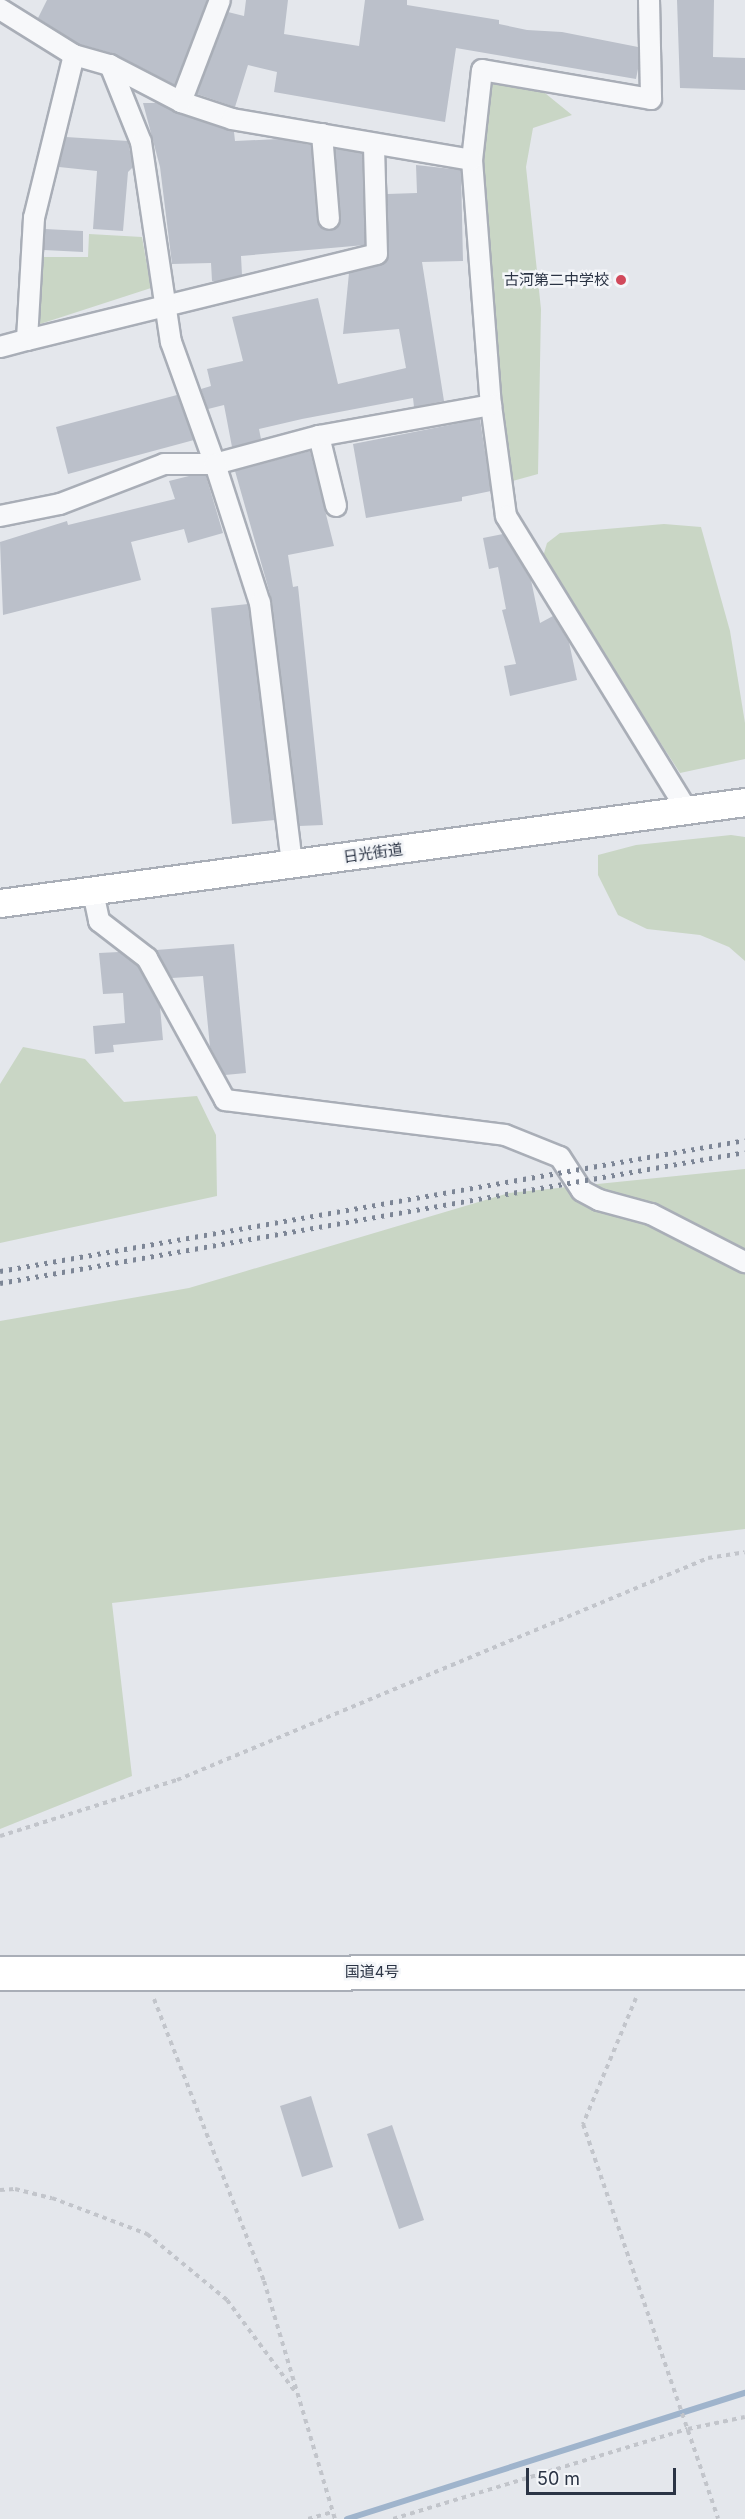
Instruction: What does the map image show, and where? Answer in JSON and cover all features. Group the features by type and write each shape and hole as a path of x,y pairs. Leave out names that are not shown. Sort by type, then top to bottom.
{"highway":[{"name":"国道4号","path":"0,1973 745,1972"}],"main road":[{"name":"日光街道","path":"0,903 745,802"}],"street":[{"path":"181,102 220,0"},
{"path":"649,0 651,99 482,70 472,160 491,405 506,516 687,810"},
{"path":"0,9 74,55 110,65 181,102 232,119 472,160"},
{"path":"27,340 34,218 74,55"},
{"path":"110,65 141,142 171,342 260,603 292,864"},
{"path":"322,135 329,219"},
{"path":"0,346 165,303 377,254 374,144"},
{"path":"0,516 60,504 164,464 214,464 319,436 491,405"},
{"path":"319,436 336,506"},
{"path":"93,892 99,921 147,958 225,1101 505,1135 560,1157 582,1191 599,1200 651,1214 745,1262"}],"path":[{"path":"0,1836 177,1780 708,1557 745,1552"},
{"path":"145,1972 264,2281 335,2519"},
{"path":"642,1972 641,1988 583,2124 718,2519"},
{"path":"0,2190 15,2188 52,2198 147,2234 227,2300 298,2396"},
{"path":"393,2519 688,2429 745,2417"},
{"path":"308,2519 332,2512"}],"green space":[{"path":"489,81 535,85 572,115 533,128 526,167 541,309 538,474 509,482 480,164"},
{"path":"89,234 142,237 151,288 37,325 39,257 88,257"},
{"path":"664,524 701,527 730,631 745,723 745,759 680,773 542,560 547,543 560,533"},
{"path":"731,835 745,837 745,961 729,947 700,935 647,929 618,915 598,875 598,855 636,845"},
{"path":"23,1047 85,1059 124,1102 197,1096 216,1135 217,1196 0,1243 0,1084"},
{"path":"745,1169 745,1529 112,1603 132,1776 0,1829 0,1321 189,1288 509,1193"}],"building":[{"path":"47,0 207,0 175,85 115,54 79,44 38,18"},
{"path":"246,0 288,0 284,34 359,46 365,0 407,0 407,5 499,20 499,24 527,30 562,32 638,47 638,69 636,79 456,48 445,122 274,92 277,72 248,65 235,107 197,94 228,12 244,16"},
{"path":"677,0 714,0 713,57 745,58 745,90 680,88"},
{"path":"143,103 156,103 234,132 235,141 279,139 311,145 317,220 324,230 335,229 341,219 335,149 362,153 365,245 241,256 242,275 218,281 212,281 211,263 172,264 160,167"},
{"path":"66,137 128,141 133,167 128,172 123,231 93,229 97,171 59,167"},
{"path":"416,165 461,170 463,261 422,262 444,401 414,407 413,398 302,419 259,429 261,439 232,447 224,405 208,409 201,389 211,386 207,369 243,361 232,317 318,298 338,384 406,368 399,329 343,334 349,273 388,259 387,194 417,193"},
{"path":"45,229 83,231 83,252 44,250"},
{"path":"177,395 194,440 68,474 56,427"},
{"path":"480,419 491,491 462,497 462,501 366,518 353,444"},
{"path":"310,451 334,546 288,555 293,587 298,586 323,825 299,826 272,601 235,471"},
{"path":"189,476 206,476 223,533 188,543 184,529 131,542 141,580 3,615 0,542 67,521 68,525 175,499 169,481"},
{"path":"503,534 531,580 540,623 553,616 569,642 577,680 510,696 504,666 516,664 502,610 506,609 498,567 489,569 483,538"},
{"path":"248,604 275,820 232,824 211,608"},
{"path":"234,944 246,1073 225,1075 210,1047 203,976 172,978 156,950"},
{"path":"119,952 138,966 160,1007 163,1040 113,1045 114,1052 95,1054 93,1026 125,1023 123,993 103,994 99,953"},
{"path":"311,2096 333,2167 302,2177 280,2106"},
{"path":"392,2125 424,2220 399,2229 367,2134"}],"waterway":[{"path":"347,2519 745,2393"}],"railway":[{"path":"0,1271 745,1140"},
{"path":"0,1283 745,1152"}],"place":[{"name":"古河第二中学校","path":"621,280"}]}
